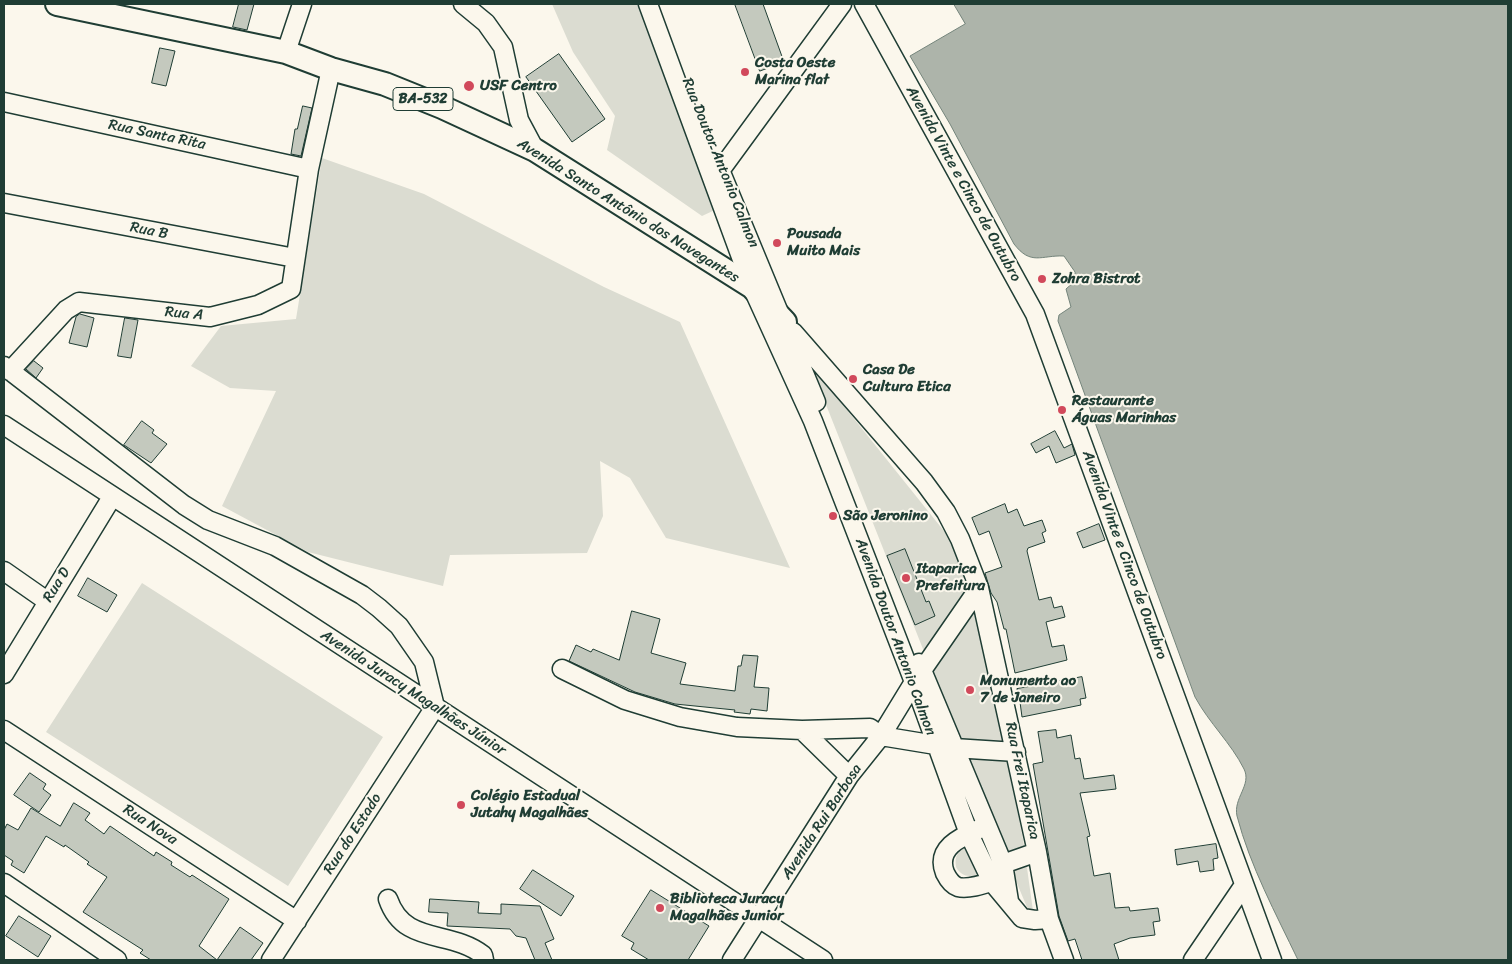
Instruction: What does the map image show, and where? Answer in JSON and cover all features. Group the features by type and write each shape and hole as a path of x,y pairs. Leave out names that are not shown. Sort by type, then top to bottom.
{"main road":[{"name":"Avenida Santo Antônio dos Navegantes","path":"57,4 286,52 331,69 384,84 442,107 535,150 752,287 785,322"}],"street":[{"path":"286,52 302,4"},
{"path":"463,4 486,23 503,47 519,120 535,150"},
{"path":"717,176 842,4"},
{"name":"Avenida Vinte e Cinco de Outubro","path":"864,4 1035,314 1272,960"},
{"name":"Rua Doutor Antonio Calmon","path":"655,6 717,176 752,287"},
{"name":"Rua A","path":"7,368 66,310 79,302 198,317 219,315 258,305 291,289 309,169 331,69"},
{"name":"Rua Santa Rita","path":"4,102 309,169"},
{"name":"Rua Doutor Antonio Calmon","path":"717,176 785,322"},
{"name":"Rua B","path":"4,203 295,258"},
{"name":"Avenida Doutor Antonio Calmon","path":"752,287 818,420"},
{"name":"Avenida Doutor Antonio Calmon","path":"785,322 818,420 918,676 954,748 986,826 1009,901 1022,918 1035,920 1049,919"},
{"name":"Rua Frei Itaparica","path":"785,322 940,502 960,539 979,588 1038,852 1049,919 1064,960"},
{"path":"7,368 184,505 208,520 275,546 362,595 379,608 399,626 420,656 428,676 436,707"},
{"name":"Avenida Juracy Magalhães Júnior","path":"4,425 759,920 823,960"},
{"name":"Rua D","path":"4,674 112,497"},
{"path":"4,571 47,601"},
{"name":"Avenida Rui Barbosa","path":"732,960 849,776 881,736 918,676 979,588"},
{"path":"562,668 625,700 680,717 737,726 802,730 870,728 881,736 954,748 1016,752"},
{"name":"Avenida Doutor Antonio Calmon","path":"918,676 935,744 969,834 1000,874"},
{"name":"Rua do Estado","path":"271,960 436,707"},
{"name":"Rua Nova","path":"4,730 297,921"},
{"path":"802,730 849,776"},
{"path":"986,826 950,844 947,849 943,866 946,876 952,884 961,887 1000,874 1038,852"},
{"path":"4,883 117,960"},
{"path":"1193,960 1244,885"},
{"path":"388,899 392,911 410,929 465,945 482,955 484,960"}],"shaded area":[{"path":"552,4 641,4 717,209 702,216 607,150 615,116 573,52"},
{"path":"954,4 1508,4 1508,960 1298,960 1272,907 1242,835 1236,809 1246,781 1244,769 1233,750 1195,697 1058,321 1059,315 1071,307 1066,289 1075,281 1075,272 1064,256 1031,257 1020,251 1014,244 950,124 910,56 965,24"},
{"path":"322,158 424,194 604,287 680,322 790,568 666,538 630,478 600,461 603,516 587,553 450,555 443,586 308,552 222,506 276,391 230,388 191,366 221,326 296,319"},
{"path":"819,375 952,541 978,619 1023,839 1033,911 1029,912 1000,843 815,377"},
{"path":"142,583 383,737 288,886 46,732"},
{"path":"968,847 978,874 971,876 960,872 956,867 958,854"}],"building":[{"path":"239,4 254,4 247,30 233,27"},
{"path":"735,4 763,4 784,62 760,71"},
{"path":"160,48 175,51 166,86 152,83"},
{"path":"559,54 605,119 572,142 526,77"},
{"path":"303,106 312,108 301,156 291,154 295,129 297,129"},
{"path":"80,314 94,318 87,347 69,343 76,317"},
{"path":"125,318 138,320 131,358 118,356"},
{"path":"34,361 43,368 36,378 26,369"},
{"path":"142,421 154,430 152,433 167,444 151,463 124,445"},
{"path":"1055,431 1064,448 1072,444 1075,455 1056,463 1049,446 1036,453 1031,444"},
{"path":"1005,504 1008,513 1017,509 1024,526 1042,520 1046,531 1042,533 1045,542 1028,548 1027,551 1039,600 1051,597 1054,608 1062,606 1065,617 1046,622 1052,647 1064,645 1067,660 1015,673 1006,629 1004,629 997,602 991,593 985,573 1002,567 989,531 979,535 972,518"},
{"path":"1099,524 1105,540 1083,548 1077,533"},
{"name":"Itaparica Prefeitura","path":"905,549 926,602 929,601 935,616 915,625 887,556"},
{"path":"88,578 117,595 107,612 78,596"},
{"path":"632,611 660,619 651,653 686,663 680,684 735,691 738,666 741,666 743,655 758,656 754,687 769,688 767,711 751,709 750,714 734,712 735,710 675,704 635,692 569,661 576,645 591,652 593,649 619,660"},
{"path":"1082,677 1086,698 1080,699 1081,705 1022,717 1020,702 1017,702 1015,693 1018,692 1017,689"},
{"path":"1056,730 1057,738 1071,735 1075,759 1080,758 1084,779 1114,775 1116,789 1080,793 1090,836 1087,837 1094,876 1110,873 1115,908 1129,907 1130,911 1158,908 1160,921 1153,922 1155,935 1130,938 1114,944 1119,960 1082,960 1075,939 1068,941 1059,916 1033,764 1043,762 1038,732"},
{"path":"30,773 46,784 43,789 51,795 39,812 14,795"},
{"path":"74,803 90,813 85,820 104,834 110,826 154,856 156,852 172,862 171,865 190,877 192,875 229,899 199,946 217,960 151,960 140,953 143,950 83,912 107,877 87,864 89,862 65,845 64,847 46,836 24,873 11,865 13,861 4,855 4,830 7,824 18,830 31,808 60,826"},
{"path":"1216,844 1218,858 1213,859 1214,870 1200,872 1198,861 1177,865 1175,850"},
{"path":"533,870 574,896 561,916 520,889"},
{"name":"Biblioteca Juracy Magalhães Junior","path":"651,890 709,926 688,960 649,960 631,949 634,943 622,936"},
{"path":"430,899 479,902 478,913 501,914 501,904 540,906 554,939 545,943 552,960 535,960 526,938 516,936 510,929 447,926 448,913 429,912"},
{"path":"19,916 51,936 38,957 6,936"},
{"path":"240,927 263,943 251,960 217,960"}],"place":[{"name":"Costa Oeste Marina flat","path":"745,72"},
{"name":"USF Centro","path":"469,86"},
{"name":"Pousada Muito Mais","path":"777,243"},
{"name":"Zohra Bistrot","path":"1042,279"},
{"name":"Casa De Cultura Etica","path":"853,379"},
{"name":"Restaurante Águas Marinhas","path":"1062,410"},
{"name":"São Jeronino","path":"833,516"},
{"name":"Itaparica Prefeitura","path":"906,578"},
{"name":"Monumento ao 7 de Janeiro","path":"970,690"},
{"name":"Colégio Estadual Jutahy Magalhães","path":"461,805"},
{"name":"Biblioteca Juracy Magalhães Junior","path":"660,908"}]}
